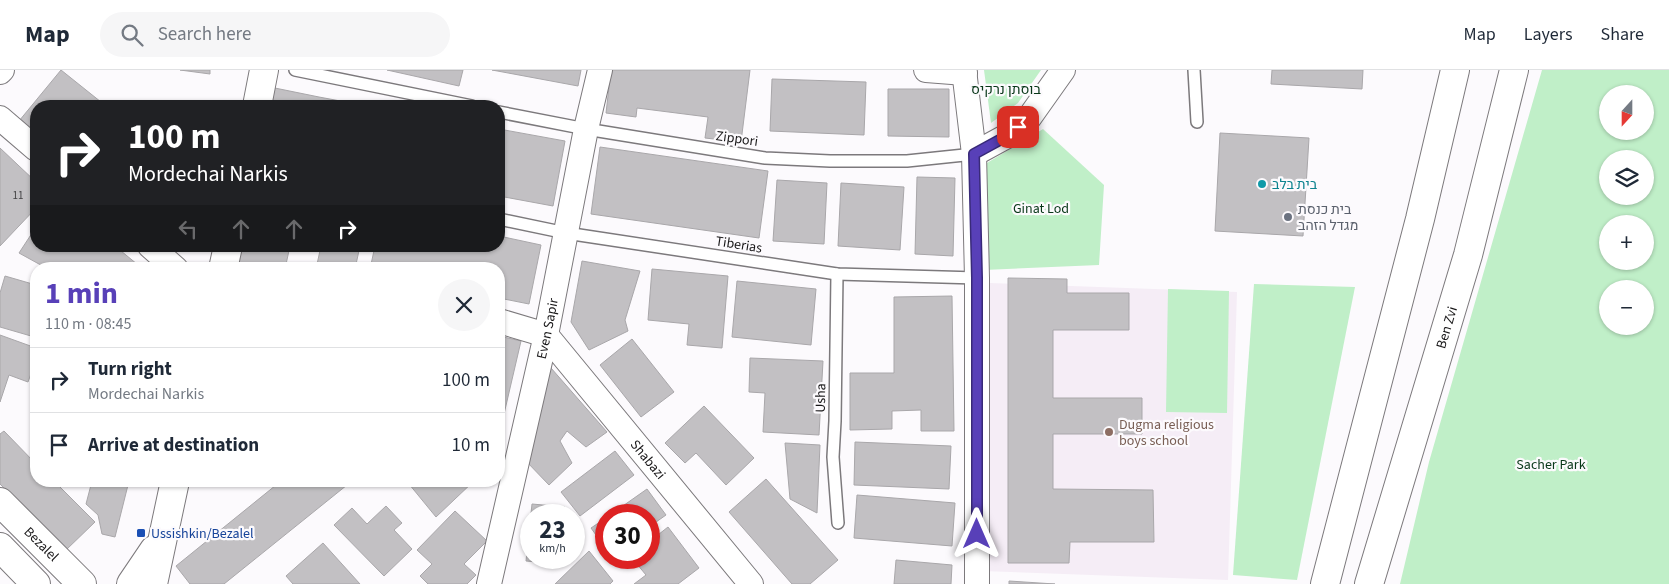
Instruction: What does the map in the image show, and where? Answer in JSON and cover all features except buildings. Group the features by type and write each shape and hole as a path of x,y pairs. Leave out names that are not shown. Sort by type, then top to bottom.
{"main road":[{"path":"258,100 264,70"},
{"path":"1325,584 1420,218 1455,70"},
{"name":"Ben Zvi","path":"1369,584 1468,255 1514,70"},
{"path":"153,584 174,487"},
{"name":"Bezalel","path":"0,502 82,584"},
{"path":"131,584 162,536"},
{"path":"0,547 36,584"}],"street":[{"name":"Even Sapir","path":"488,584 546,335 586,129 600,70"},
{"path":"926,70 964,72 974,154 977,278 978,584"},
{"path":"974,154 1007,136 1029,118 1063,70"},
{"path":"0,118 30,144"},
{"path":"157,252 168,262"},
{"path":"505,323 546,335"},
{"name":"Shabazi","path":"546,335 751,584"}],"lane":[{"path":"295,70 442,100"},
{"path":"1194,70 1198,122"},
{"name":"Zippori","path":"505,113 586,129 764,158 830,161 907,161 974,154"},
{"name":"Tiberias","path":"505,221 566,233 837,274 977,278"},
{"name":"Usha","path":"837,274 833,457 838,523"}],"shaded area":[{"name":"Dugma religious boys school","path":"990,283 1237,292 1228,580 981,571"}],"green space":[{"name":"בוסתן נרקיס","path":"984,70 1041,70 1018,103 991,123"},
{"name":"Sacher Park","path":"1542,70 1669,70 1669,584 1400,584 1429,462"},
{"name":"Ginat Lod","path":"1043,129 1104,185 1099,265 984,270 982,166"},
{"path":"1254,284 1355,287 1297,580 1233,575"},
{"path":"1168,289 1229,291 1227,413 1166,412"}],"place":[{"name":"בית בלב","path":"1262,184"},
{"name":"בית כנסת מגדל הזהב","path":"1288,217"},
{"name":"Dugma religious boys school","path":"1109,432"},
{"name":"Ussishkin/Bezalel","path":"141,533"}],"route":[{"path":"977,534 977,278 974,154 1007,136 1018,127"}]}
